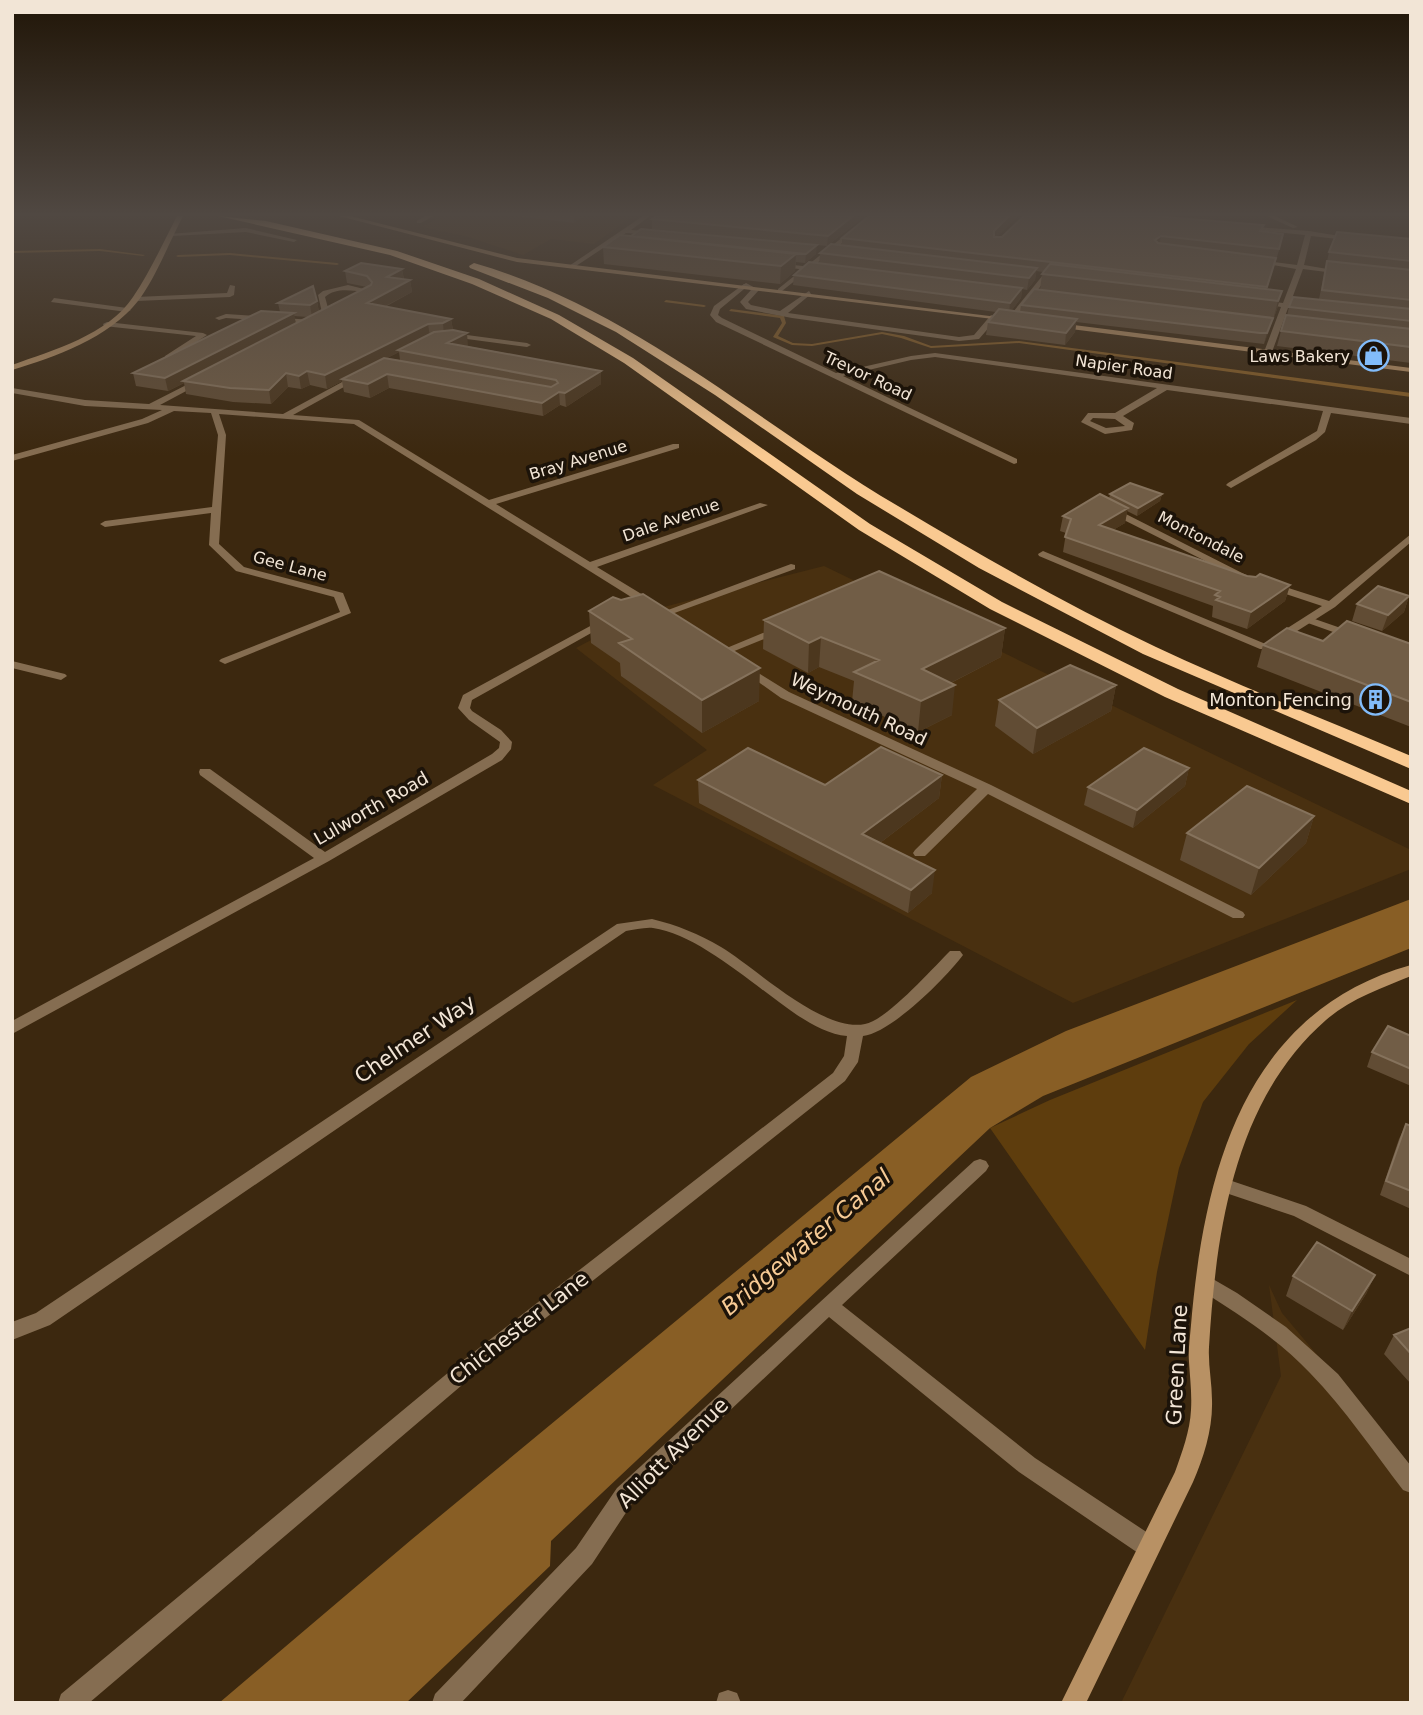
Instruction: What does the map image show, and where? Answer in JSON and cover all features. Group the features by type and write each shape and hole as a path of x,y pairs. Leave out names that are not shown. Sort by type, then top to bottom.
{"highway":[{"path":"510,296 556,318 634,365 841,513 941,574 1058,637 1205,708 1411,798"},
{"path":"552,296 620,330 719,392 862,491 985,565 1149,650 1411,763"}],"main road":[{"path":"12,368 85,337 127,310 138,296"},
{"path":"832,296 1026,321"},
{"path":"1053,324 1411,370"},
{"name":"Green Lane","path":"1073,1703 1185,1475 1198,1439 1202,1406 1199,1353 1206,1283 1223,1185 1241,1131 1263,1083 1285,1051 1308,1026 1341,1002 1411,970"}],"street":[{"path":"136,299 206,296"},
{"path":"301,328 329,314 322,296"},
{"path":"348,304 365,296"},
{"name":"Trevor Road","path":"732,296 716,308 716,318 1014,461"},
{"path":"749,296 744,302 745,306 967,339 979,334 993,317"},
{"path":"783,313 805,296"},
{"path":"1013,319 1030,296"},
{"path":"1038,296 1045,297"},
{"path":"1268,352 1288,296"},
{"path":"54,300 127,310"},
{"path":"1244,300 1322,309"},
{"path":"219,318 226,316 313,321"},
{"path":"107,324 204,335 163,361"},
{"path":"1264,324 1291,327"},
{"path":"443,340 467,337 527,345"},
{"name":"Napier Road","path":"834,376 934,355 1411,421"},
{"path":"285,416 371,371"},
{"path":"149,407 203,379"},
{"path":"1117,416 1165,387"},
{"path":"12,390 85,403 356,422 684,626"},
{"path":"12,458 145,421 171,409"},
{"path":"1231,485 1321,432 1328,410"},
{"name":"Gee Lane","path":"214,411 222,435 214,545 240,569 339,595 346,613 226,661"},
{"name":"Bray Avenue","path":"489,503 676,446"},
{"name":"Montondale","path":"1100,504 1247,578 1331,605"},
{"name":"Dale Avenue","path":"589,566 763,505"},
{"path":"105,524 218,509"},
{"path":"1044,554 1264,647 1331,605 1411,537"},
{"path":"665,613 791,567"},
{"name":"Lulworth Road","path":"12,1028 324,858 502,753 506,742 502,736 467,713 464,708 464,702 472,693 644,600"},
{"path":"1309,620 1371,642"},
{"name":"Weymouth Road","path":"789,625 718,649 785,695 986,788 1238,915"},
{"path":"12,664 61,676"},
{"path":"205,772 324,858"},
{"path":"920,853 986,788"},
{"name":"Chelmer Way","path":"12,1331 43,1319 633,922 667,925 747,970 776,994 831,1027 855,1033"},
{"path":"855,1033 881,1024 955,955"},
{"name":"Chichester Lane","path":"70,1703 468,1368 839,1077 846,1070 853,1054 855,1033"},
{"name":"Alliott Avenue","path":"444,1703 584,1556 625,1495 980,1166"},
{"path":"1223,1185 1300,1211 1411,1268"},
{"path":"1206,1283 1301,1351 1328,1380 1411,1483"},
{"path":"828,1305 1027,1465 1149,1547"}],"shaded area":[{"path":"824,566 1411,850 1411,869 1073,1003 653,785 707,750 576,648 644,612"},
{"path":"1297,1000 1249,1044 1203,1102 1179,1168 1157,1272 1145,1350 990,1128 1050,1100"},
{"path":"1269,1285 1282,1313 1411,1467 1411,1703 1121,1703 1281,1376"}],"water":[{"name":"Bridgewater Canal","path":"1411,899 1411,948 1043,1096 990,1128 551,1541 550,1566 406,1703 219,1703 411,1540 971,1077 1066,1031"}],"building":[{"path":"292,296 316,296 317,301 310,305 278,303"},
{"path":"349,296 380,296 367,303 451,319 443,323 428,324 325,375 307,371 299,376 286,373 269,390 183,381"},
{"path":"956,296 1016,296 1010,303"},
{"path":"1028,296 1092,296 1273,318 1267,333 1260,333 1021,305"},
{"path":"1235,296 1280,296 1278,301"},
{"path":"1376,296 1411,296 1411,300"},
{"path":"1293,297 1411,309 1411,321 1289,307"},
{"path":"999,309 1077,319 1066,333 988,322"},
{"path":"261,311 294,313 165,378 133,373"},
{"path":"1286,315 1411,329 1411,347 1281,331"},
{"path":"453,330 467,333 447,343 601,371 565,393 559,392 542,403 387,374 368,384 342,379 384,358 551,387 558,383 556,380 398,350 434,332"},
{"path":"1130,483 1162,494 1138,508 1110,494"},
{"path":"1100,494 1128,508 1099,525 1247,576 1256,577 1260,574 1290,585 1251,612 1216,600 1220,597 1215,595 1220,591 1065,537 1071,519 1063,516"},
{"path":"879,571 1005,628 922,669 955,685 921,701 854,672 879,660 821,637 809,643 764,620"},
{"path":"1378,586 1409,596 1388,615 1357,604"},
{"path":"643,594 760,668 702,700 619,643 632,639 589,611 613,597 621,600"},
{"path":"1347,621 1411,644 1411,702 1263,645 1287,628 1323,641"},
{"path":"1070,665 1116,685 1037,728 999,700"},
{"path":"881,747 942,775 862,834 935,870 911,890 698,780 748,748 825,785"},
{"path":"1144,748 1189,768 1137,810 1088,787"},
{"path":"1247,786 1314,816 1259,868 1187,833"},
{"path":"1388,1026 1411,1036 1411,1069 1372,1052"},
{"path":"1406,1124 1411,1126 1411,1191 1386,1181"},
{"path":"1317,1242 1375,1275 1352,1311 1293,1276"},
{"path":"1411,1328 1411,1354 1394,1335"}],"waterway":[{"path":"666,301 704,306"},
{"path":"731,310 782,317 784,323 775,337 792,344 812,345 882,333 931,347 1019,342 1411,395"}],"place":[{"name":"Laws Bakery","path":"1373,356"},
{"name":"Monton Fencing","path":"1375,699"}]}
